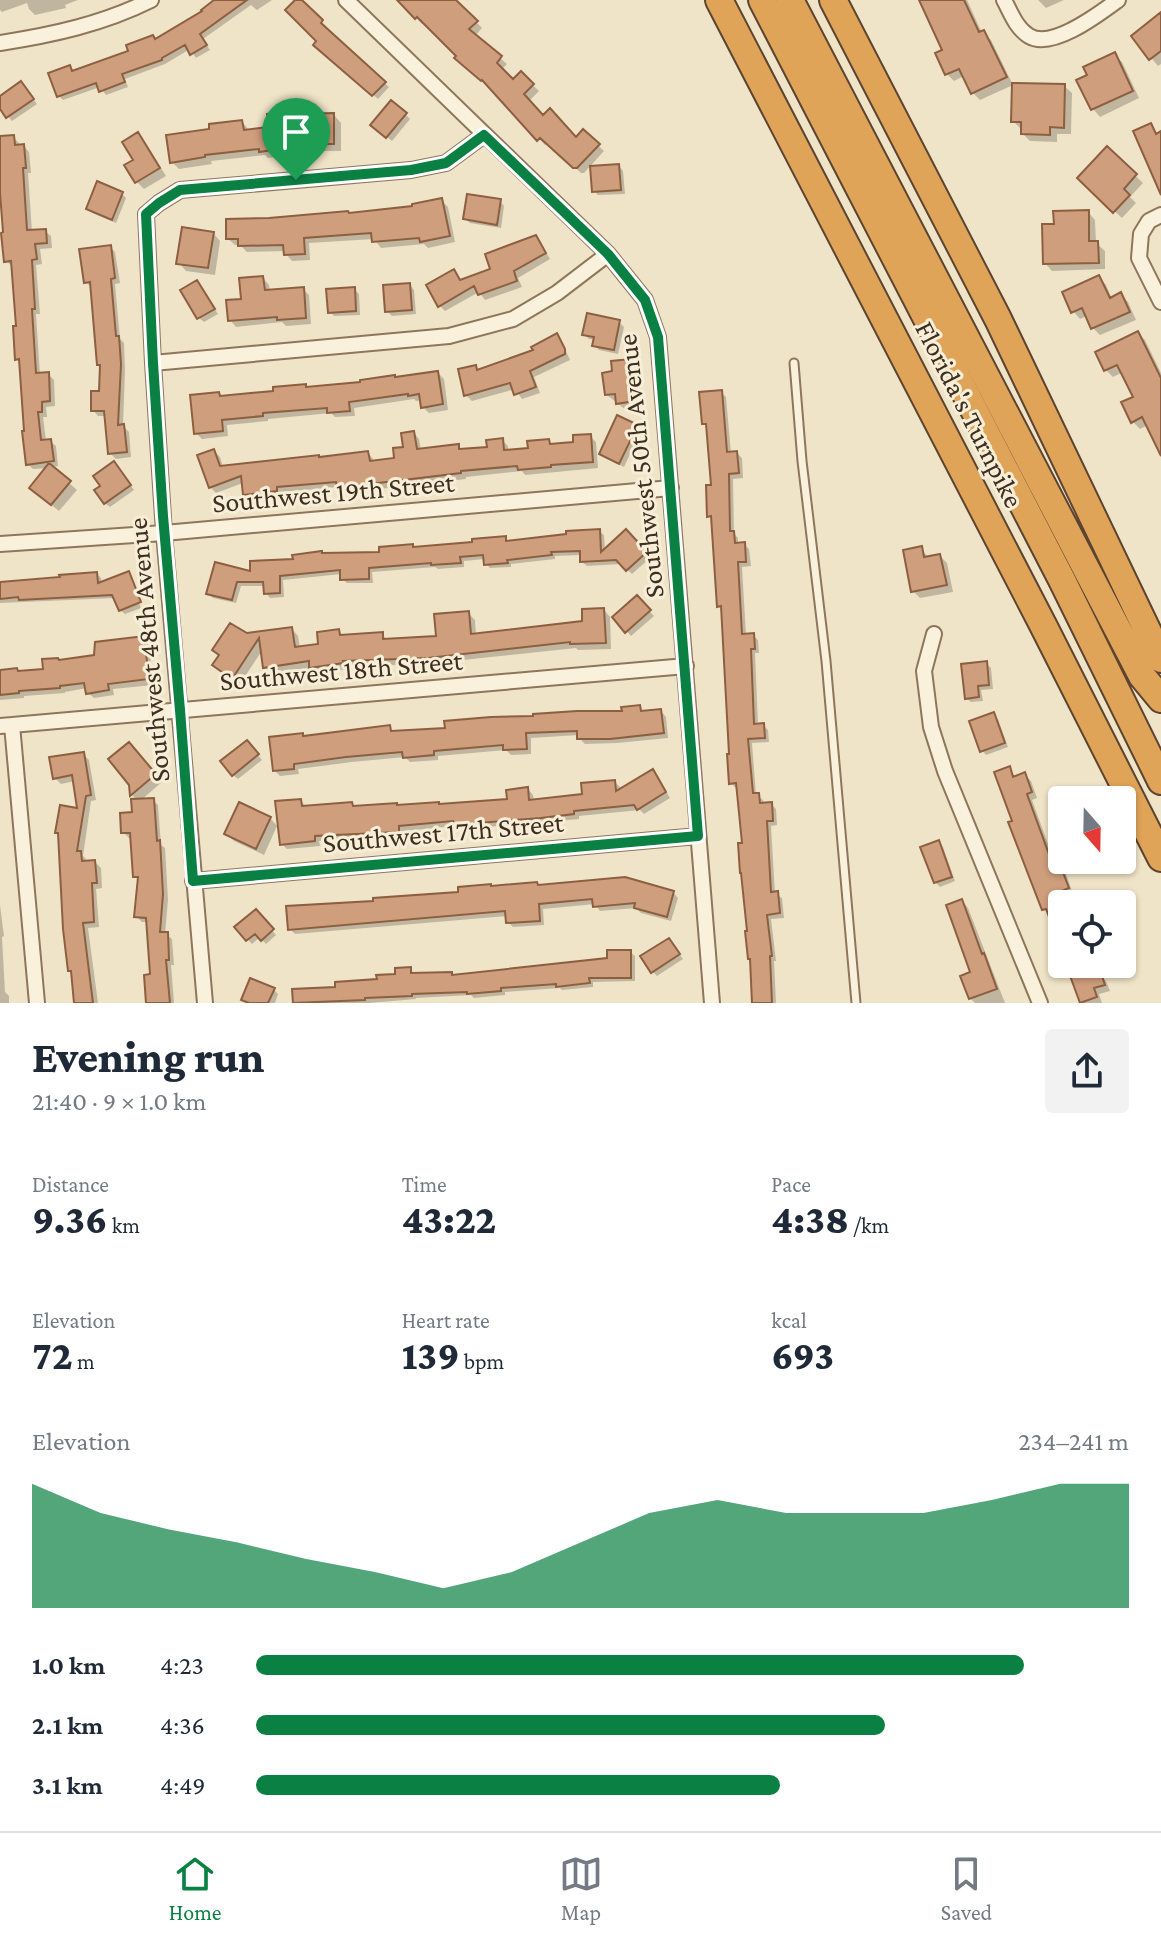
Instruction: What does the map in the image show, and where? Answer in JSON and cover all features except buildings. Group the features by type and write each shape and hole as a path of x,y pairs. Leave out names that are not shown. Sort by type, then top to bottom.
{"highway":[{"name":"Florida's Turnpike","path":"719,0 1161,858"},
{"path":"762,0 1069,593 1161,781"},
{"path":"790,0 1142,676 1161,699"},
{"path":"833,0 998,319 1161,659"}],"street":[{"path":"0,43 49,35 96,22 151,0"},
{"name":"Southwest 50th Avenue","path":"346,0 608,254 645,300 658,337 712,1003"},
{"path":"1004,0 1018,26 1031,38 1049,38 1087,23 1118,0"},
{"name":"Southwest 48th Avenue","path":"205,1003 164,533 146,214 180,190 411,170 446,163 484,135"},
{"path":"1161,215 1149,221 1141,234 1139,258 1161,302"},
{"path":"153,363 449,336 513,319 557,293 608,254"},
{"name":"Southwest 19th Street","path":"0,544 164,533 671,488"},
{"path":"934,634 924,671 931,727 945,771 1040,1003"},
{"name":"Southwest 18th Street","path":"6,726 686,666"},
{"path":"6,726 37,1003"},
{"name":"Southwest 17th Street","path":"193,881 698,836"}],"lane":[{"path":"794,363 802,461 826,661 856,1003"}],"route":[{"path":"484,135 608,254 645,300 658,337 698,836 193,881 163,516 146,214 180,190 296,180 411,170 446,163 484,135"}]}
